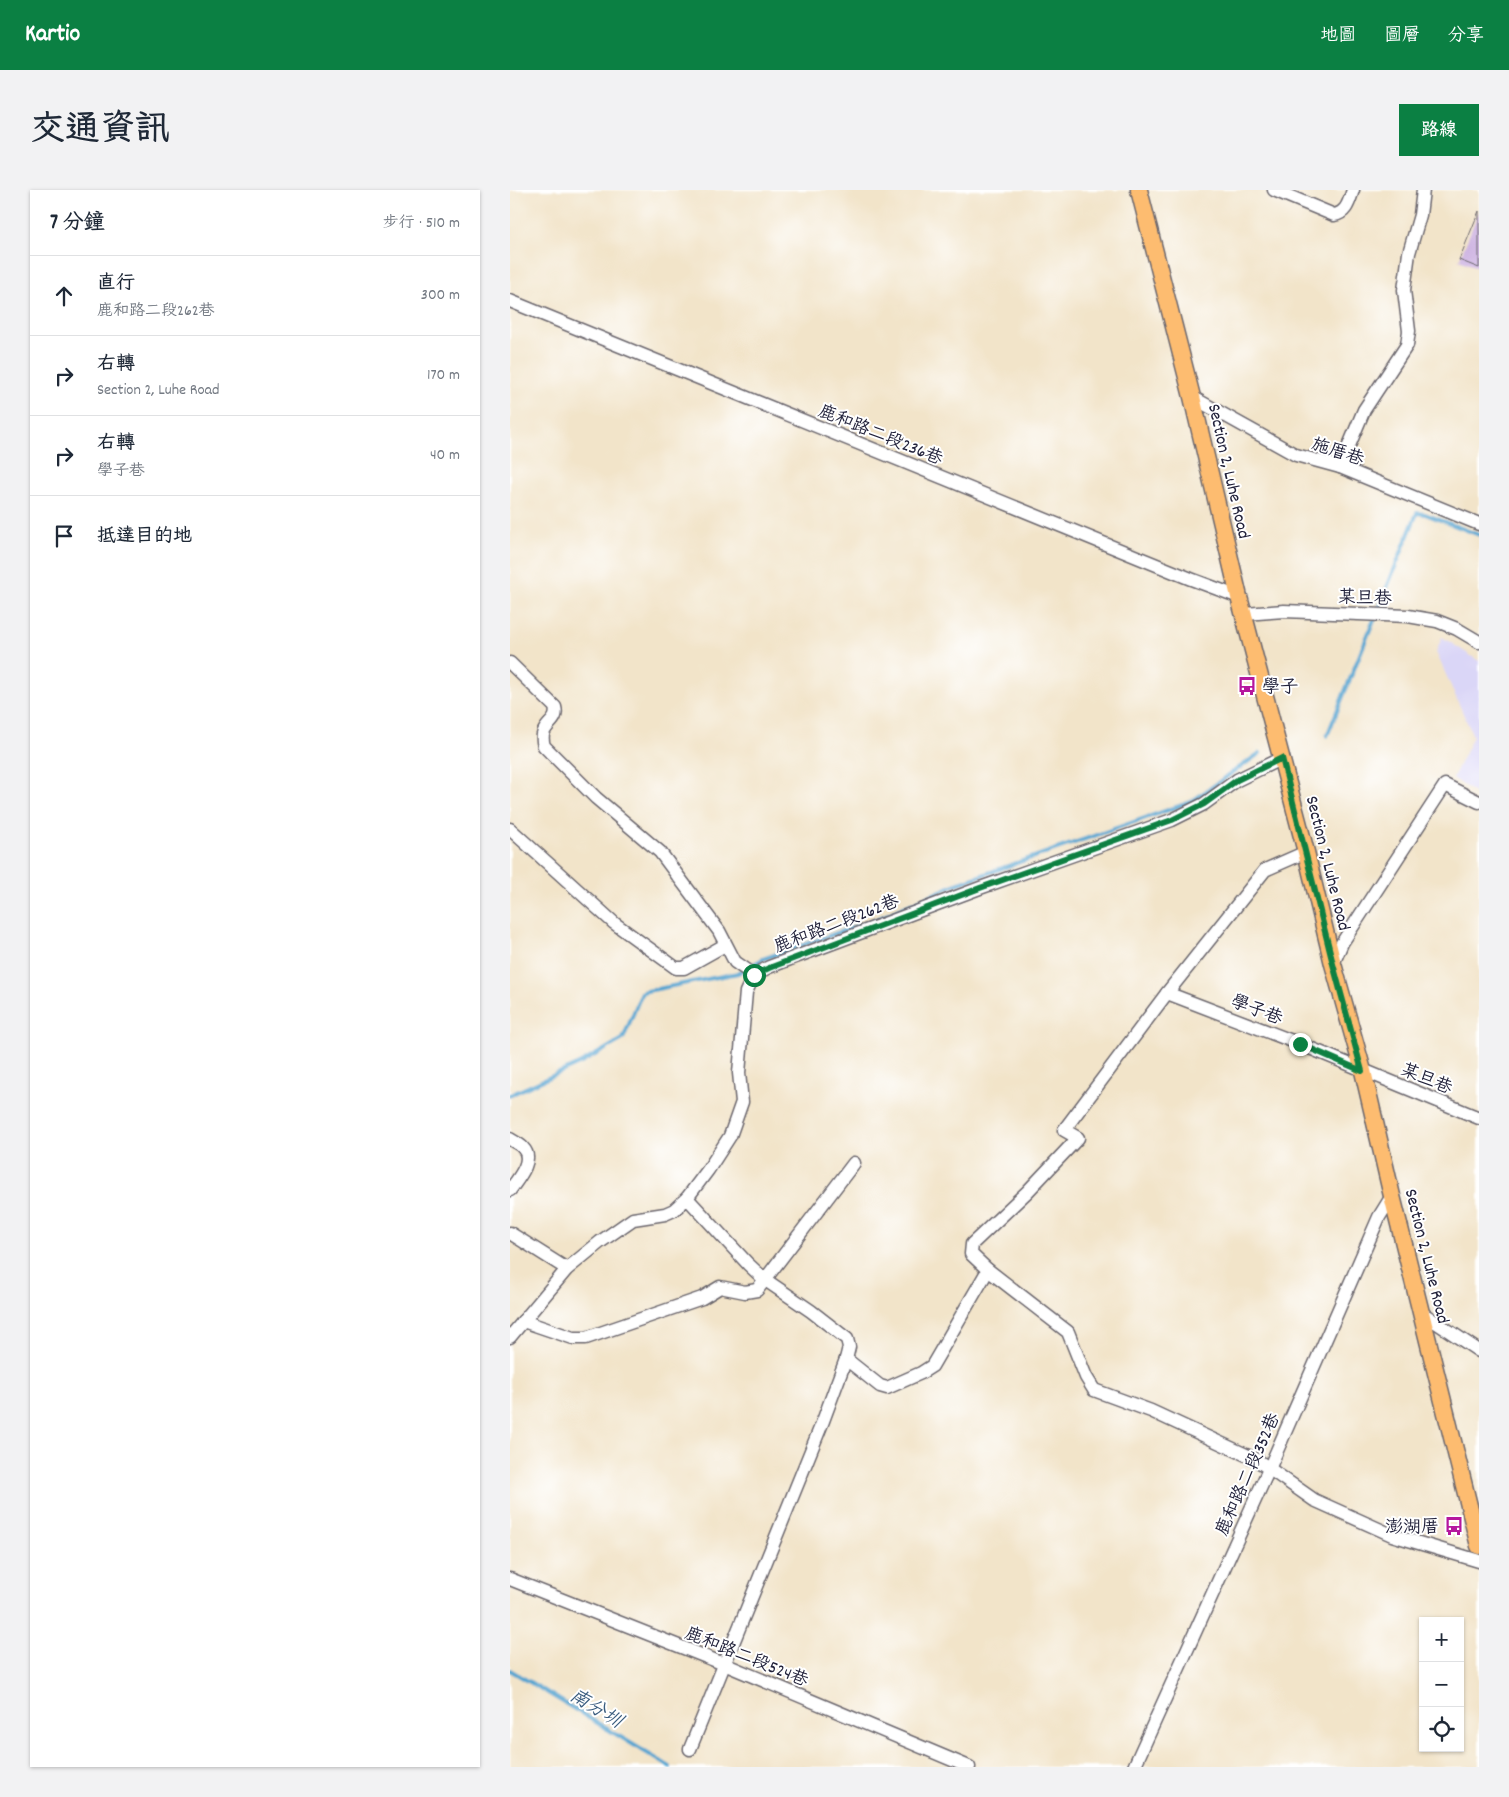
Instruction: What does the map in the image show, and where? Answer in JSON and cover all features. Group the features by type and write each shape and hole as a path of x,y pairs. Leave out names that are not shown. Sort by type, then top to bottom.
{"main road":[{"name":"Section 2, Luhe Road","path":"1139,190 1192,397 1240,597 1362,1071 1479,1546"}],"street":[{"path":"1274,190 1334,215 1346,209 1353,190"},
{"path":"1340,467 1364,410 1407,345 1409,332 1404,290 1409,253 1420,215 1423,190"},
{"name":"鹿和路二段236巷","path":"510,301 871,449 1240,597"},
{"name":"施厝巷","path":"1192,397 1296,455 1340,467 1479,524"},
{"name":"某旦巷","path":"1245,614 1284,611 1408,616 1437,620 1479,642"},
{"path":"510,663 555,707 557,713 555,717 542,732 541,738 544,746 596,798 660,852 719,931 735,962 754,975 746,992 741,1042 739,1073 742,1102 730,1136 708,1170 687,1198 674,1210 665,1214 633,1219 600,1242 568,1269 510,1338"},
{"name":"鹿和路二段262巷","path":"754,975 980,888 1172,820 1204,804 1237,780 1282,758"},
{"path":"1333,964 1342,942 1445,785 1479,802"},
{"path":"510,829 614,923 676,968 684,968 725,945"},
{"path":"1306,852 1265,870 1167,993 1064,1130 1078,1138 1027,1192 972,1244 971,1254 988,1270 1068,1332 1094,1390 1151,1411 1257,1460 1314,1500 1392,1535 1479,1561"},
{"name":"學子巷","path":"1167,993 1300,1044 1362,1071"},
{"name":"某旦巷","path":"1362,1071 1479,1118"},
{"path":"510,1139 524,1148 527,1154 527,1163 510,1190"},
{"path":"523,1321 573,1338 586,1338 702,1298 720,1287 745,1292 757,1290 854,1162"},
{"name":"鹿和路二段352巷","path":"1134,1767 1269,1469 1378,1217 1392,1196"},
{"path":"687,1198 764,1279 811,1311 846,1339 849,1347 846,1359 740,1629 690,1749"},
{"path":"510,1233 568,1269"},
{"path":"846,1359 880,1386 887,1388 932,1366 988,1270"},
{"path":"1422,1313 1479,1351"},
{"name":"鹿和路二段524巷","path":"510,1579 724,1664 969,1767"}],"shaded area":[{"path":"1442,637 1479,661 1479,796 1453,778 1473,736 1436,652"}],"building":[{"path":"1479,211 1479,268 1459,260"}],"waterway":[{"path":"1327,736 1417,513 1425,514 1479,535"},
{"path":"510,1095 581,1063 623,1039 642,992 738,973 763,959 877,919 954,885 1191,802 1260,753"},
{"name":"南分圳","path":"510,1670 670,1767"}],"place":[{"name":"學子","path":"1247,686"},
{"name":"澎湖厝","path":"1454,1526"}],"route":[{"path":"754,975 980,888 1172,820 1204,804 1237,780 1258,768 1282,758 1333,964 1362,1071 1300,1044"}]}
